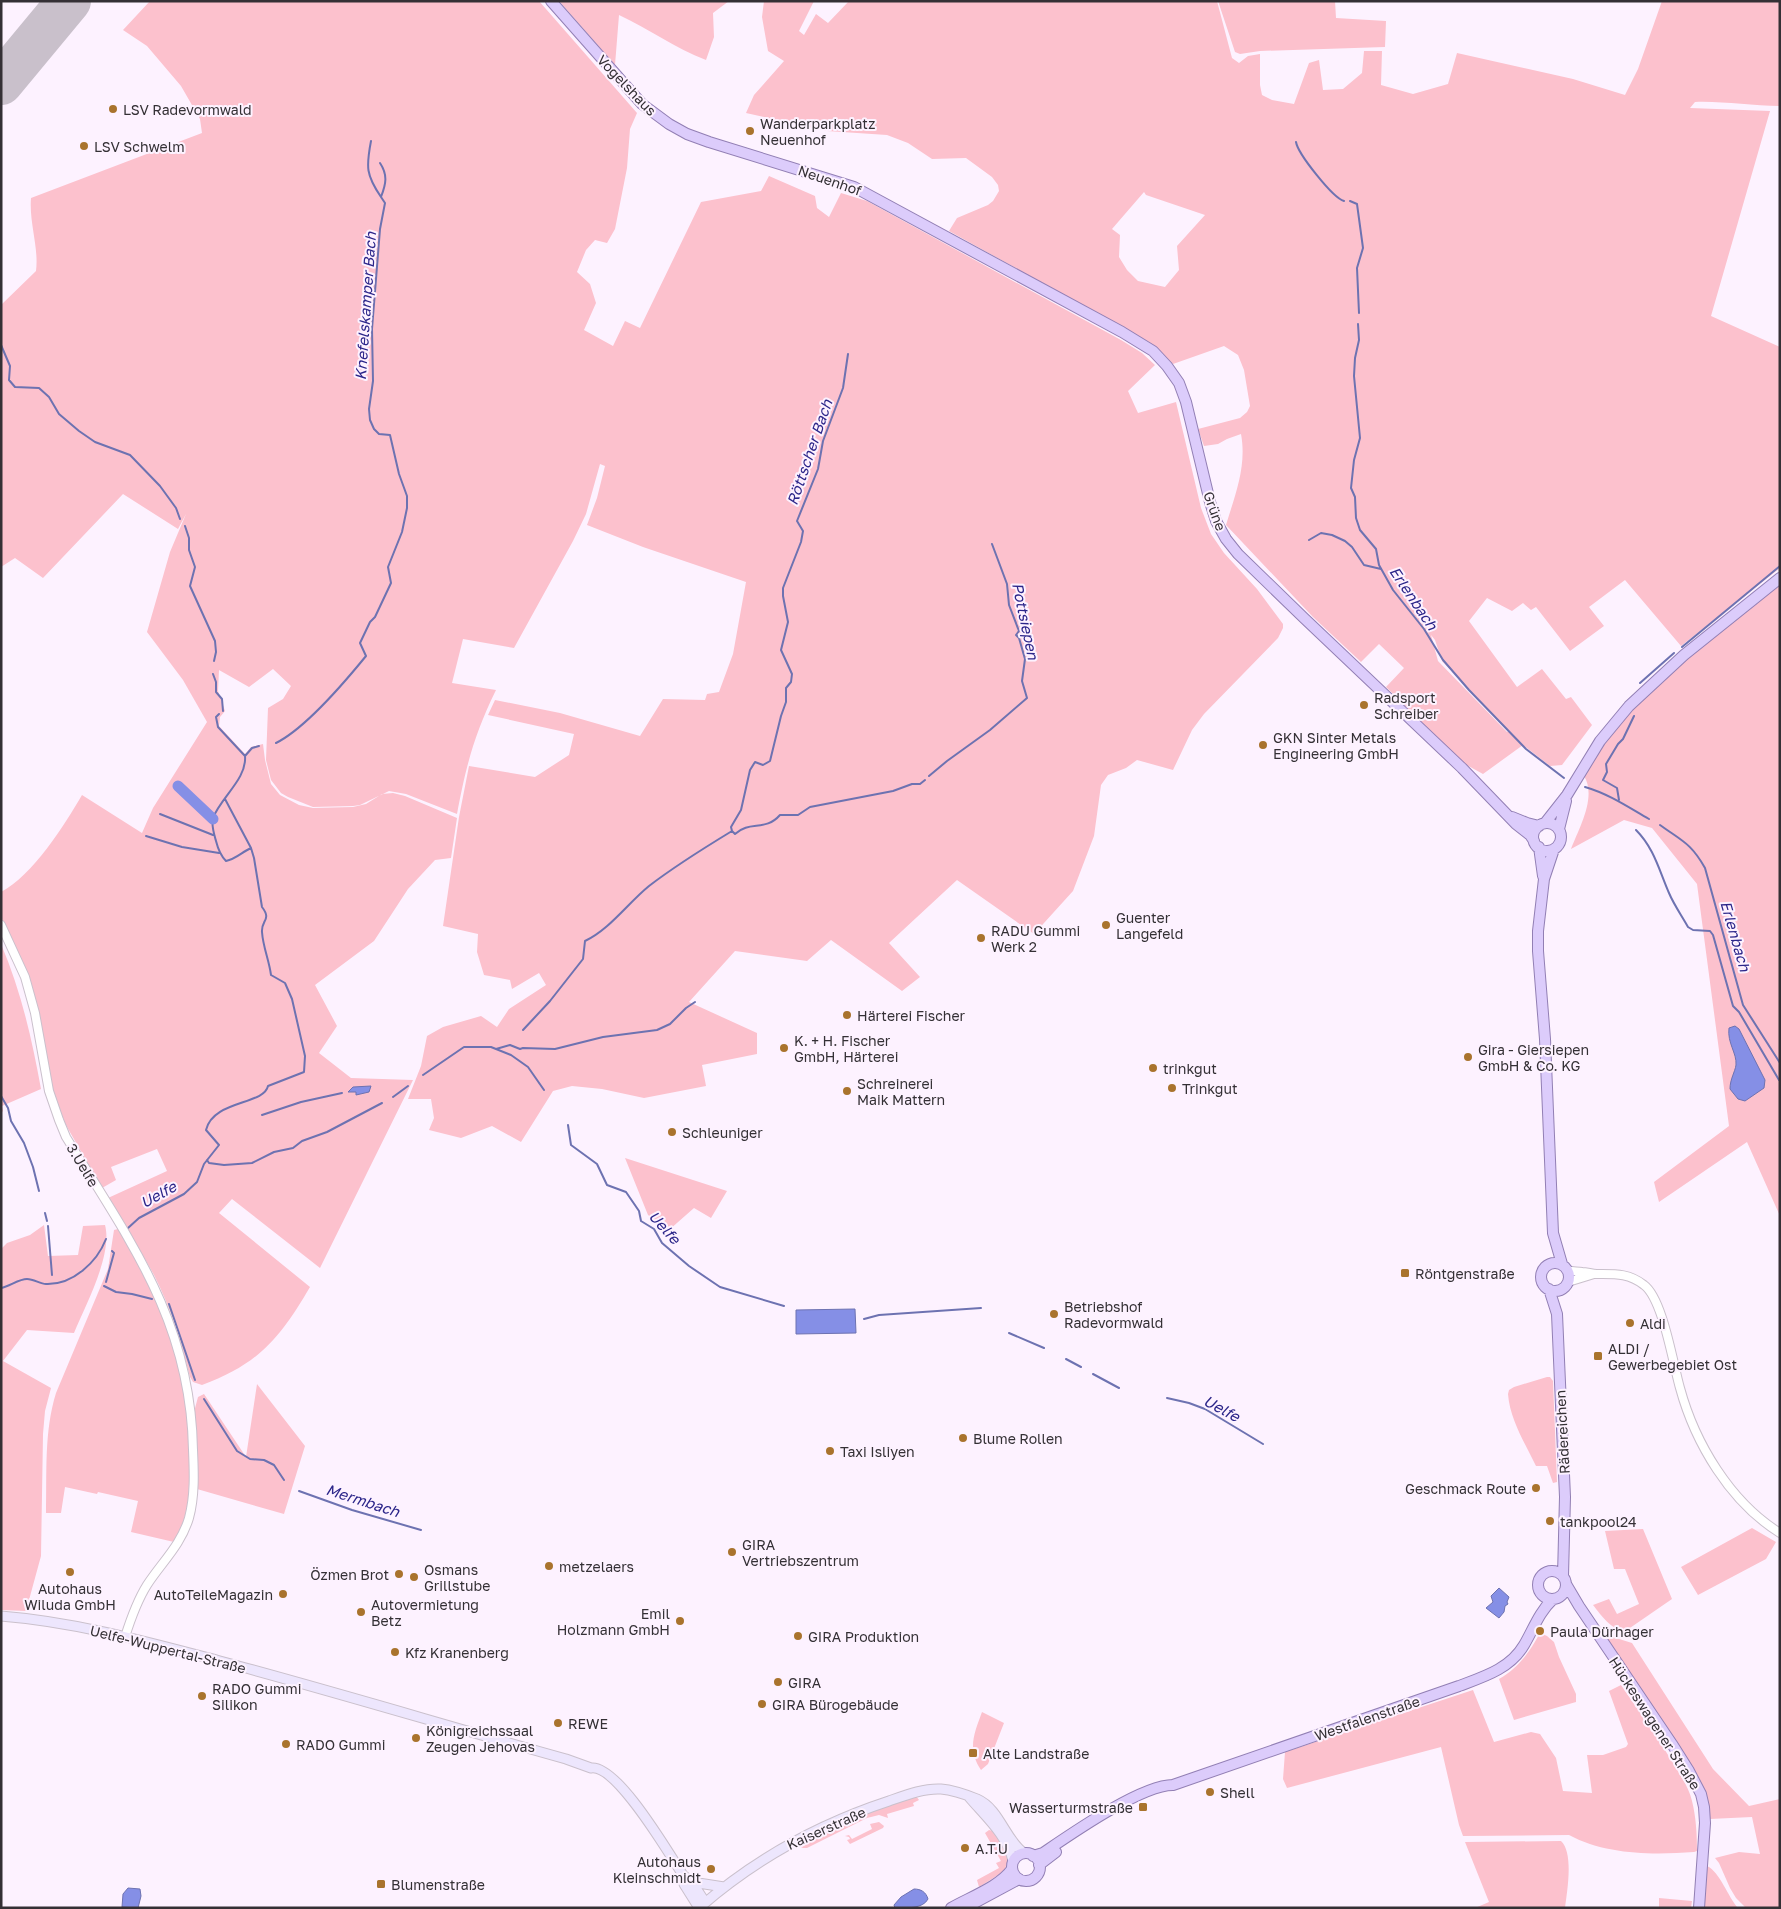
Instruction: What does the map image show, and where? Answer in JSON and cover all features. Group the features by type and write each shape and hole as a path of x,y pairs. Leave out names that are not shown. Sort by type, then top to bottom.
{"main road":[{"name":"Vogelshaus","path":"550,1 648,109 678,129 720,146"},
{"name":"Neuenhof","path":"720,146 854,187 935,229"},
{"name":"Grüne","path":"935,229 1153,351 1179,383 1186,402 1210,502 1216,521 1226,539 1238,554 1462,768 1516,824 1530,835 1536,844"},
{"path":"1544,879 1534,832 1567,795 1600,741 1640,695 1684,655 1780,578"},
{"path":"1536,844 1546,850 1554,849 1559,845 1561,839 1559,829 1567,795"},
{"name":"Grüne","path":"1507,814 1527,824 1542,825"},
{"path":"1542,825 1553,824 1559,829"},
{"path":"1553,1233 1569,1276 1565,1286 1556,1290 1549,1289 1543,1284 1541,1277 1543,1270 1548,1264 1553,1233 1545,1040 1538,957 1538,931 1544,879 1554,849"},
{"path":"1548,1264 1553,1263 1565,1267"},
{"name":"Rädereichen","path":"1557,1314 1565,1286"},
{"name":"Rädereichen","path":"1549,1289 1557,1314 1565,1497 1563,1550 1565,1580"},
{"name":"Rädereichen","path":"1551,1571 1563,1550"},
{"path":"1551,1571 1557,1572 1565,1580 1565,1591 1557,1598 1546,1598 1541,1594 1539,1588 1540,1579 1544,1574 1551,1571"},
{"name":"Hückeswagener Straße","path":"1565,1580 1579,1606 1667,1737 1698,1788 1704,1807 1705,1824 1699,1908"},
{"name":"Westfalenstraße","path":"1538,1618 1541,1594"},
{"name":"Hückeswagener Straße","path":"1557,1598 1569,1598 1579,1606"},
{"name":"Westfalenstraße","path":"1029,1854 1043,1852 1124,1803 1159,1787 1173,1785 1478,1679 1502,1667 1517,1655 1538,1618 1557,1598"},
{"name":"Uelfe-Wuppertal-Straße","path":"1,1616 28,1618 70,1625 126,1637 295,1681 566,1759 591,1768 608,1780 612,1780 639,1808 683,1875 692,1882 702,1905"},
{"name":"Westfalenstraße","path":"1039,1865 1047,1857 1117,1813 1138,1802 1162,1793 1173,1785"},
{"name":"Kaiserstraße","path":"702,1905 748,1869 789,1843 833,1822 880,1804 934,1789 950,1790 976,1798 985,1804 1015,1845 1029,1854"},
{"path":"969,1797 1011,1851 1013,1865 1019,1879"},
{"path":"951,1908 998,1882 1013,1865 1018,1856 1029,1854 1039,1865 1038,1873 1034,1878 1019,1879 965,1908"},
{"name":"Uelfe-Wuppertal-Straße","path":"683,1875 684,1884 702,1905"},
{"path":"692,1882 724,1887"}],"street":[{"name":"3.Uelfe","path":"1,925 26,983 34,1013 49,1091 59,1120 66,1136 116,1216 154,1283 177,1341 189,1395 193,1432 193,1486 188,1518 177,1546 148,1583 138,1600 126,1637"},
{"path":"1565,1267 1594,1274 1614,1273 1628,1276 1644,1285 1651,1292 1659,1307 1680,1390 1697,1435 1735,1493 1762,1520 1780,1533"},
{"path":"1565,1286 1594,1274"}],"shaded area":[{"path":"150,1 539,1 637,113 630,129 627,168 615,229 607,243 595,240 586,250 577,272 590,284 596,303 584,330 613,346 625,321 640,328 701,202 761,191 769,176 815,196 817,208 829,217 841,193 867,201 1121,340 1142,353 1155,365 1128,391 1138,413 1176,402 1201,508 1211,534 1224,553 1257,589 1283,624 1278,638 1204,714 1192,730 1173,770 1137,760 1126,768 1108,775 1101,785 1094,836 1073,891 1034,934 957,880 889,943 920,977 902,991 831,940 807,961 735,951 689,1002 757,1033 757,1054 702,1065 706,1086 644,1098 602,1089 572,1086 553,1091 521,1142 492,1126 461,1138 429,1130 434,1118 431,1099 408,1099 421,1066 427,1036 443,1027 481,1016 497,1027 509,1009 546,985 539,973 512,989 510,980 484,975 477,952 478,934 443,926 459,817 469,766 535,777 569,755 574,734 488,715 495,700 560,713 640,736 663,699 705,700 707,694 719,692 733,654 746,582 643,547 587,525 597,498 605,466 600,464 586,514 514,648 463,639 452,683 496,690 472,751 457,814 406,794 389,791 383,794 393,793 405,796 457,818 451,858 435,860 408,889 374,941 315,985 337,1026 319,1053 351,1078 413,1080 320,1268 232,1199 219,1213 310,1287 278,1335 266,1347 239,1368 202,1385 193,1382 190,1377 166,1300 154,1275 108,1198 167,1171 157,1149 111,1167 116,1180 102,1188 63,1120 52,1089 17,952 1,917 1,892 25,874 47,849 82,795 142,833 153,808 207,722 183,680 147,632 170,552 186,514 178,529 123,494 43,578 15,558 1,567 1,305 36,271 37,262 31,217 31,198 202,133 200,119 181,86 147,46 123,30","holes":["273,669 291,686 283,699 268,708 266,760 271,780 281,793 313,807 360,805 379,796 366,804 353,807 313,808 299,805 280,795 271,784 265,760 263,744 251,747 245,754 219,726 220,717 225,711 218,691 219,670 249,687"]},
{"path":"559,1 729,1 713,13 714,37 706,60 619,15 615,65"},
{"path":"764,1 814,1 799,31 804,35 816,14 828,23 849,1 1217,1 1232,58 1239,63 1248,56 1260,54 1260,85 1262,95 1272,100 1294,104 1309,63 1319,60 1323,90 1343,89 1362,73 1364,51 1382,51 1381,85 1413,94 1448,84 1457,53 1573,79 1625,95 1638,69 1662,1 1780,1 1780,106 1695,102 1690,108 1770,111 1711,316 1780,347 1780,568 1681,646 1625,580 1589,607 1604,626 1570,651 1536,607 1531,610 1523,603 1512,611 1487,598 1469,621 1517,687 1542,669 1566,699 1571,697 1592,725 1562,765 1550,766 1523,745 1483,774 1463,763 1386,687 1404,668 1379,644 1361,662 1313,617 1226,525 1241,469 1241,434 1218,444 1204,446 1198,429 1240,418 1247,412 1250,406 1244,370 1238,355 1224,346 1173,364 1149,342 949,231 957,218 988,205 999,191 998,185 992,177 966,158 932,159 908,143 887,135 827,131 746,113 754,95 784,61 768,51 762,17","holes":["1144,192 1146,195 1205,215 1177,246 1179,270 1165,287 1138,281 1127,270 1119,257 1120,235 1112,229","1431,635 1435,640 1442,661 1509,731 1507,732 1438,661"]},
{"path":"1218,1 1335,1 1336,18 1386,21 1385,47 1260,51 1240,54 1235,52"},
{"path":"1780,584 1780,1216 1747,1142 1659,1202 1654,1182 1729,1126 1697,884 1652,828 1624,820 1571,849 1588,803 1588,784 1584,776 1602,747 1623,720 1672,671"},
{"path":"1,944 25,1015 41,1089 2,1106 3,1111 1,1113"},
{"path":"625,1158 727,1191 711,1218 694,1208 669,1230 648,1215"},
{"path":"44,1225 48,1256 78,1255 83,1226 105,1225 105,1251 97,1280 74,1333 27,1330 3,1361 51,1388 45,1411 43,1434 41,1556 26,1611 1,1610 1,1249 7,1243 30,1235"},
{"path":"118,1229 157,1299 173,1342 182,1380 189,1438 189,1490 184,1519 174,1542 131,1532 138,1501 65,1487 61,1513 46,1513 47,1452 52,1408 56,1393 108,1269 114,1230"},
{"path":"1550,1377 1553,1381 1557,1482 1553,1483 1547,1466 1536,1466 1515,1422 1508,1394 1509,1390 1514,1387"},
{"path":"257,1384 305,1446 284,1514 197,1489 197,1434 194,1412 198,1397 204,1394 246,1457"},
{"path":"1752,1528 1776,1542 1766,1559 1698,1595 1681,1567"},
{"path":"1643,1529 1672,1599 1627,1630 1621,1630 1607,1622 1593,1605 1609,1599 1617,1614 1639,1604 1625,1569 1614,1569 1605,1531"},
{"path":"1540,1633 1554,1642 1576,1694 1576,1702 1514,1720 1499,1679 1523,1659"},
{"path":"1603,1634 1632,1643 1713,1769 1749,1806 1780,1799 1780,1908 1746,1908 1736,1898 1715,1858 1739,1852 1760,1854 1752,1817 1710,1819 1708,1802 1700,1780"},
{"path":"1621,1685 1661,1743 1689,1791 1695,1819 1697,1851 1646,1853 1614,1850 1583,1842 1569,1835 1463,1836 1441,1747 1287,1788 1283,1779 1285,1752 1473,1690 1494,1742 1531,1732 1540,1734 1556,1758 1563,1791 1592,1793 1587,1755 1603,1755 1626,1747 1628,1744 1609,1691"},
{"path":"982,1712 1004,1723 988,1764 981,1770 974,1755 973,1741"},
{"path":"916,1796 919,1800 913,1803 914,1806 887,1814 888,1818 879,1815 867,1818 807,1848 798,1846 799,1843 865,1813"},
{"path":"879,1822 884,1826 883,1828 850,1844 847,1840 850,1839 849,1837 845,1836 849,1835 852,1839 872,1829 870,1824"},
{"path":"989,1830 993,1831 1006,1851 1007,1861 1003,1872 979,1887 977,1880 999,1868 996,1863 1001,1861 985,1833"},
{"path":"1561,1841 1565,1847 1569,1863 1565,1908 1475,1908 1489,1902 1465,1842"},
{"path":"1707,1866 1720,1879 1738,1908 1704,1908"},
{"path":"1659,1898 1692,1901 1691,1908 1659,1908"}],"water":[{"path":"1735,1026 1739,1029 1765,1080 1764,1088 1745,1101 1738,1099 1730,1089 1736,1061 1729,1038 1729,1028"},
{"path":"371,1086 369,1092 356,1095 356,1092 348,1092 353,1087"},
{"path":"855,1309 856,1333 796,1334 796,1310"},
{"path":"1499,1588 1509,1597 1508,1604 1499,1618 1486,1608 1493,1602 1491,1596"},
{"path":"128,1888 140,1889 141,1896 138,1908 122,1907 123,1894"},
{"path":"914,1889 925,1893 928,1899 926,1902 914,1907 895,1908 894,1905 901,1897"}],"waterway":[{"name":"Knefelskamper Bach","path":"371,141 368,158 370,176 381,197"},
{"name":"Erlenbach","path":"1296,142 1303,156 1317,175 1332,192 1344,201"},
{"name":"Knefelskamper Bach","path":"276,743 288,736 312,716 366,656 360,643 391,583 388,567 402,532 407,508 407,496 399,474 390,435 379,434 374,429 370,420 369,409 373,381 372,329 380,229 385,203 381,197 385,176 380,163"},
{"name":"Erlenbach","path":"1350,201 1357,204 1363,248 1357,268 1359,313"},
{"name":"Erlenbach","path":"1358,324 1359,340 1354,376 1360,438 1354,460 1351,488 1355,497 1356,518 1360,530 1376,549 1379,565 1393,590 1424,629 1443,660 1526,749 1564,778"},
{"path":"1,345 10,366 9,380 15,387 39,388 49,397 59,414 79,431 95,442 130,455 160,486 176,508 180,519"},
{"name":"Röttscher Bach","path":"523,1030 550,1001 583,959 585,941 602,930 649,886 690,857 732,831 731,827 741,810 750,770 755,762 763,765 770,761 786,702 786,688 791,682 792,674 781,650 788,622 783,588 801,542 803,531 797,521 818,469 823,441 843,388 848,354"},
{"path":"185,526 189,538 189,550 195,567 190,586 215,641 216,652 214,661"},
{"path":"1309,540 1321,533 1332,535 1345,541 1352,547 1364,565 1381,569"},
{"name":"Pottsiepen","path":"929,776 990,730 1027,698 1022,681 1025,659 1019,638 1016,635 1019,631 1009,605 1007,584 992,544"},
{"path":"1682,647 1780,566"},
{"path":"1640,683 1674,653"},
{"path":"213,674 216,682 216,692 222,699 223,711"},
{"path":"219,714 216,717 218,727 245,756"},
{"path":"1619,800 1617,788 1603,780 1607,772 1606,764 1623,739 1634,716"},
{"name":"Knefelskamper Bach","path":"245,756 252,748 259,746"},
{"path":"128,1228 139,1218 184,1194 197,1182 204,1164 219,1145 206,1130 211,1120 218,1113 258,1097 268,1086 304,1072 305,1056 292,999 285,983 271,975 262,932 266,915 262,907 251,848 226,861 218,849 212,824 217,810 242,772 245,756"},
{"name":"Pottsiepen","path":"732,831 735,834 746,828 769,823 780,815 798,815 810,807 893,791 912,784 920,784 925,780"},
{"path":"178,786 213,819"},
{"name":"Erlenbach","path":"1585,787 1610,797 1649,819"},
{"path":"225,799 251,848"},
{"path":"160,814 213,835"},
{"name":"Erlenbach","path":"1660,825 1690,848 1705,868 1743,1005 1780,1063"},
{"path":"1636,830 1652,852 1671,897 1688,927 1693,930 1710,931 1713,935 1733,1006 1739,1012 1779,1080"},
{"path":"146,836 182,847 219,853"},
{"path":"496,1049 510,1045 520,1049 555,1049 603,1037 657,1030 670,1024 695,1002"},
{"name":"Uelfe","path":"423,1075 464,1047 491,1047 511,1055 528,1067 544,1090"},
{"name":"Uelfe","path":"393,1097 408,1086"},
{"path":"262,1115 301,1102 342,1093"},
{"path":"1,1096 8,1108 11,1121 24,1143 39,1191"},
{"name":"Uelfe","path":"207,1160 209,1163 224,1165 252,1163 274,1152 293,1148 302,1141 327,1132 382,1103"},
{"name":"Uelfe","path":"568,1125 571,1145 597,1164 607,1185 626,1192 639,1211 641,1221 654,1229 662,1243 689,1266 720,1287 784,1306"},
{"path":"45,1213 47,1221"},
{"path":"48,1226 52,1275"},
{"name":"Uelfe","path":"1,1288 24,1279 46,1284 66,1281 90,1264 97,1256 106,1239"},
{"name":"Mermbach","path":"106,1282 114,1253 112,1251"},
{"name":"Mermbach","path":"104,1286 116,1292 152,1299"},
{"name":"Mermbach","path":"169,1304 195,1380"},
{"name":"Uelfe","path":"864,1319 879,1315 981,1308"},
{"name":"Uelfe","path":"1009,1333 1044,1348"},
{"name":"Uelfe","path":"1066,1359 1081,1367"},
{"name":"Uelfe","path":"1093,1374 1119,1388"},
{"name":"Uelfe","path":"1167,1398 1205,1409 1263,1444"},
{"name":"Mermbach","path":"204,1399 237,1451 250,1459 264,1460 274,1465 284,1480"},
{"name":"Mermbach","path":"299,1491 352,1510 421,1530"}],"runway":[{"path":"1,83 69,1"}],"place":[{"name":"LSV Radevormwald","path":"113,109"},
{"name":"Wanderparkplatz Neuenhof","path":"750,131"},
{"name":"LSV Schwelm","path":"84,146"},
{"name":"Radsport Schreiber","path":"1364,705"},
{"name":"GKN Sinter Metals Engineering GmbH","path":"1263,745"},
{"name":"Guenter Langefeld","path":"1106,925"},
{"name":"RADU Gummi Werk 2","path":"981,938"},
{"name":"Härterei Fischer","path":"847,1015"},
{"name":"K. + H. Fischer GmbH, Härterei","path":"784,1048"},
{"name":"Gira - Giersiepen GmbH & Co. KG","path":"1468,1057"},
{"name":"trinkgut","path":"1153,1068"},
{"name":"Trinkgut","path":"1172,1088"},
{"name":"Schreinerei Maik Mattern","path":"847,1091"},
{"name":"Schleuniger","path":"672,1132"},
{"name":"Röntgenstraße","path":"1405,1273"},
{"name":"Betriebshof Radevormwald","path":"1054,1314"},
{"name":"Aldi","path":"1630,1323"},
{"name":"ALDI / Gewerbegebiet Ost","path":"1598,1356"},
{"name":"Blume Rollen","path":"963,1438"},
{"name":"Taxi Isliyen","path":"830,1451"},
{"name":"Geschmack Route","path":"1536,1488"},
{"name":"tankpool24","path":"1550,1521"},
{"name":"GIRA Vertriebszentrum","path":"732,1552"},
{"name":"metzelaers","path":"549,1566"},
{"name":"Autohaus Wiluda GmbH","path":"70,1572"},
{"name":"Özmen Brot","path":"399,1574"},
{"name":"Osmans Grillstube","path":"414,1577"},
{"name":"AutoTeileMagazin","path":"283,1594"},
{"name":"Autovermietung Betz","path":"361,1612"},
{"name":"Emil Holzmann GmbH","path":"680,1621"},
{"name":"Paula Dürhager","path":"1540,1631"},
{"name":"GIRA Produktion","path":"798,1636"},
{"name":"Kfz Kranenberg","path":"395,1652"},
{"name":"GIRA","path":"778,1682"},
{"name":"RADO Gummi Silikon","path":"202,1696"},
{"name":"GIRA Bürogebäude","path":"762,1704"},
{"name":"REWE","path":"558,1723"},
{"name":"Königreichssaal Zeugen Jehovas","path":"416,1738"},
{"name":"RADO Gummi","path":"286,1744"},
{"name":"Alte Landstraße","path":"973,1753"},
{"name":"Shell","path":"1210,1792"},
{"name":"Wasserturmstraße","path":"1143,1807"},
{"name":"A.T.U","path":"965,1848"},
{"name":"Autohaus Kleinschmidt","path":"711,1869"},
{"name":"Blumenstraße","path":"381,1884"}]}
